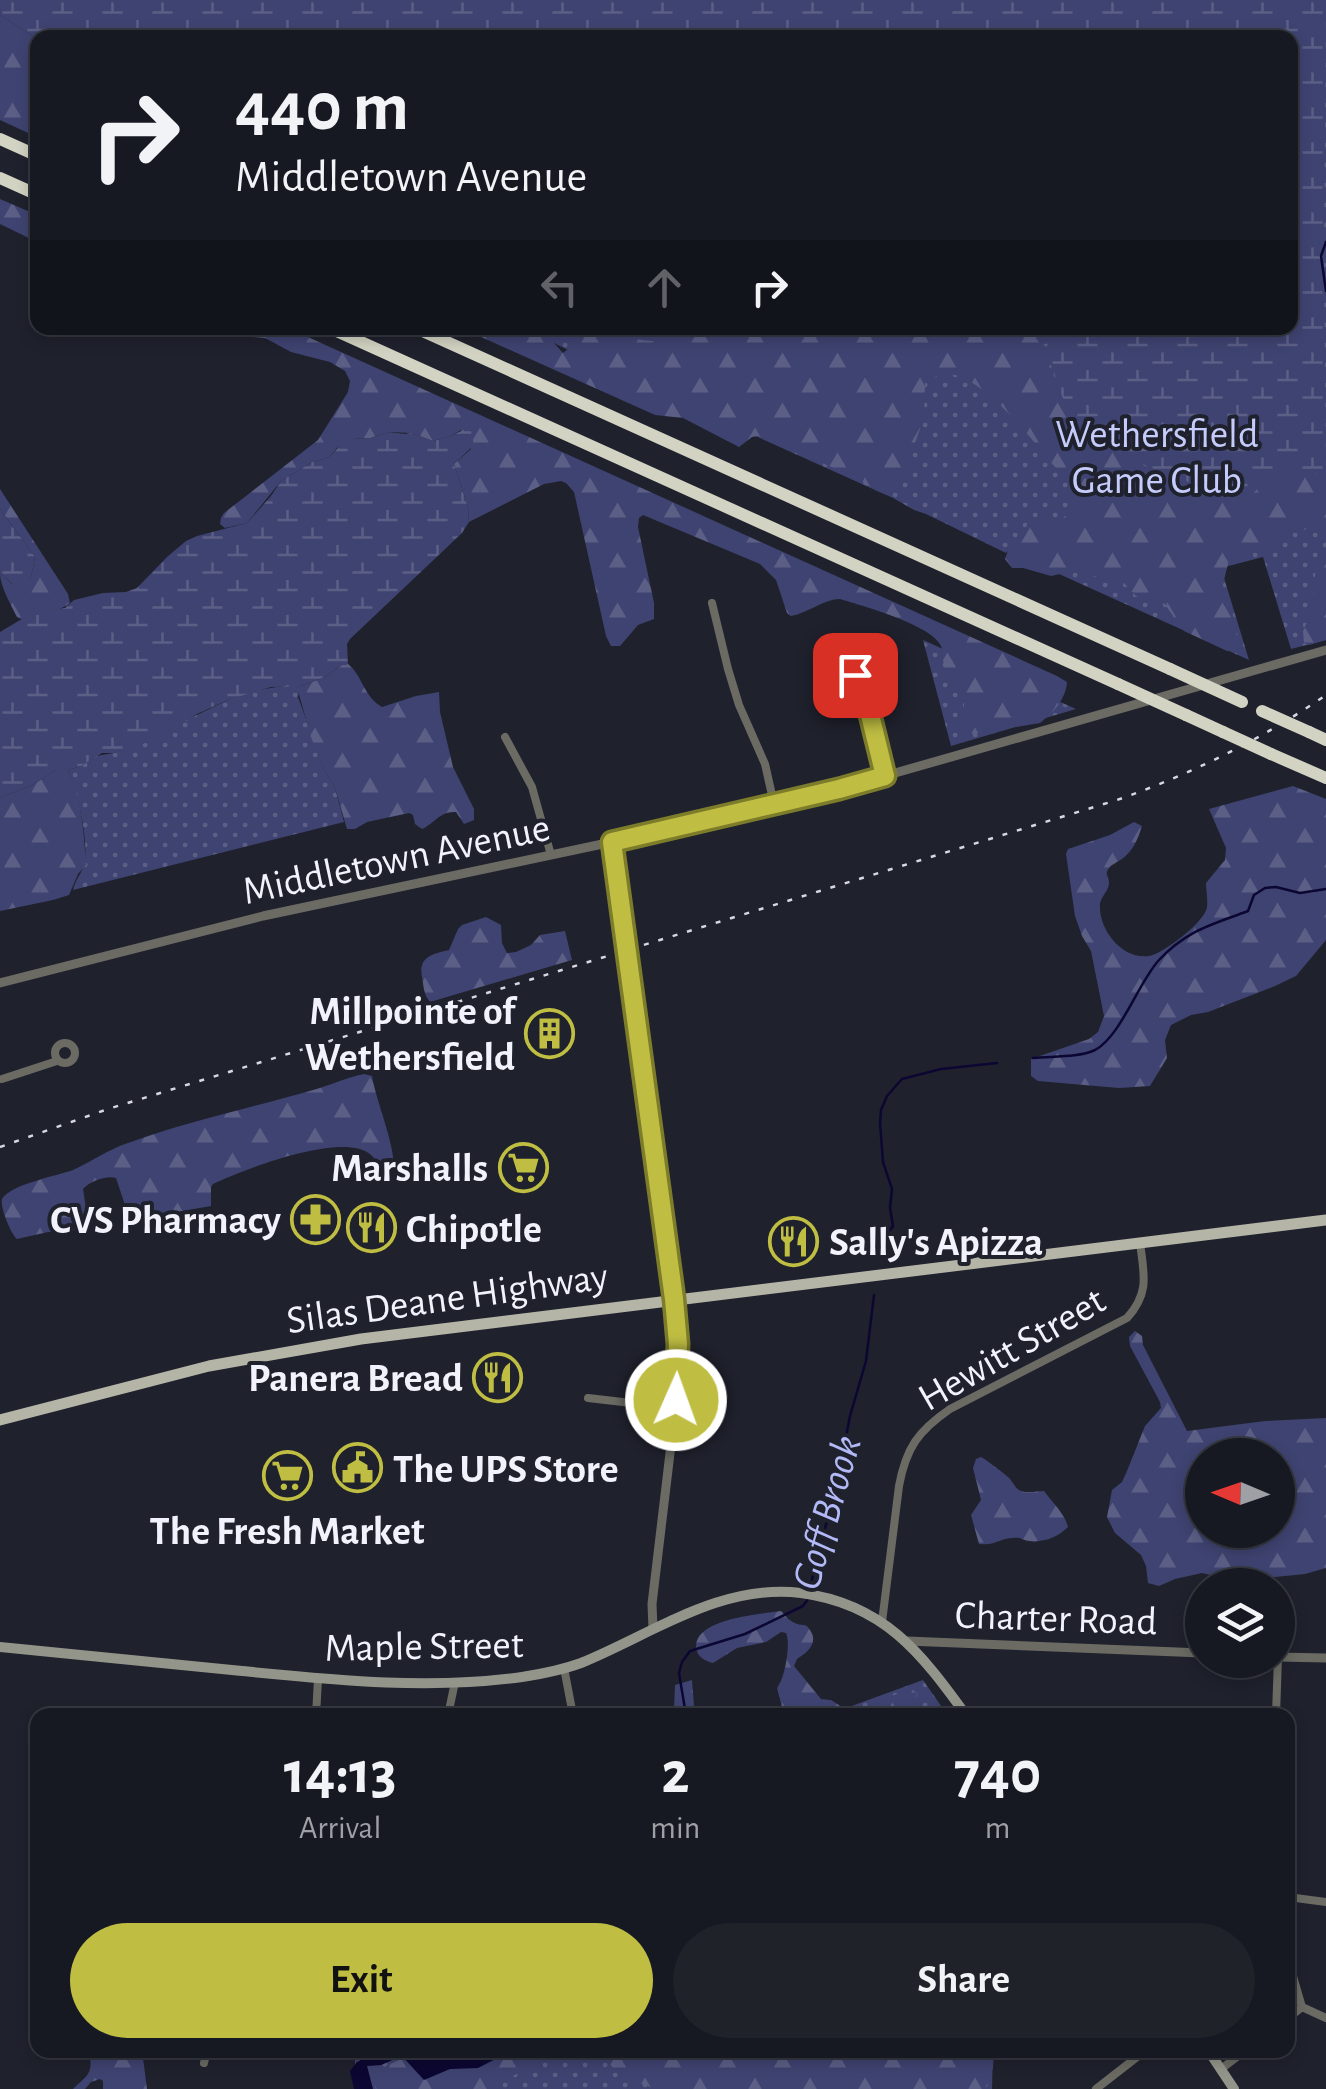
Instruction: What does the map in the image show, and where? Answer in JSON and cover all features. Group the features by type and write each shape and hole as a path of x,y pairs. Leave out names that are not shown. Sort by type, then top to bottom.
{"highway":[{"path":"0,139 30,152"},
{"path":"0,178 30,191"},
{"path":"345,335 1326,778"},
{"path":"431,335 1326,740"}],"main road":[{"name":"Silas Deane Highway","path":"0,1420 167,1376 304,1348 410,1332 1326,1220"},
{"name":"Maple Street","path":"0,1647 318,1679 454,1682 521,1677 581,1663 734,1597 760,1592 808,1594 838,1602 882,1622 928,1663 961,1708"},
{"path":"1213,2058 1234,2089"}],"street":[{"path":"712,603 734,687 764,764 774,804"},
{"name":"Middletown Avenue","path":"0,983 263,916 774,804 1326,650"},
{"path":"855,675 864,690 885,776"},
{"path":"505,738 532,787 551,855"},
{"path":"612,842 678,1344 653,1630"},
{"path":"0,1064 1,1079 57,1060"},
{"name":"Hewitt Street","path":"882,1622 899,1486 912,1444 929,1424 950,1409 1127,1318 1144,1289 1140,1243"},
{"path":"588,1398 675,1408"},
{"name":"Charter Road","path":"907,1641 1185,1653"},
{"path":"1295,1657 1326,1658"},
{"path":"564,1668 573,1708"},
{"path":"1276,1708 1277,1678"},
{"path":"316,1708 318,1679"},
{"path":"449,1708 454,1682"},
{"path":"1295,1898 1326,1902"},
{"path":"1295,1982 1302,2007 1326,2018"},
{"path":"1295,2012 1302,2007"},
{"path":"204,2063 205,2058"},
{"path":"1096,2089 1136,2058"},
{"path":"1221,2069 1235,2058"}],"green space":[{"path":"0,0 1326,0 1326,475 1282,469 1252,493 1230,500 1145,465 1070,411 1038,335 1298,335 1298,30 30,30 30,34 0,15"},
{"name":"Wethersfield Game Club","path":"1326,0 1326,640 1291,649 1263,557 1221,568 1249,660 1006,553 538,335 1298,335 1298,30"},
{"path":"0,15 30,34 30,134 0,120"},
{"path":"0,199 30,212 30,239 0,224"},
{"path":"248,335 303,335 1057,676 1067,682 1064,694 1040,723 972,734 962,728 961,686 946,670 941,646 925,631 840,599 791,616 776,580 760,564 643,515 638,527 654,619 638,625 620,646 611,646 574,492 561,481 544,484 469,522 454,464 471,449 461,430 433,441 411,433 388,432 353,439 329,457 312,462 281,481 247,523 225,528 220,524 224,513 318,440 348,392 350,381 345,371 330,362"},
{"path":"477,335 559,335 554,343 563,353 584,335 623,335 653,341 658,335 1039,335 1069,410 1145,466 1179,476 1203,491 1253,493 1282,469 1326,475 1326,531 1296,529 1281,542 1229,560 1222,588 1239,642 1233,651 1227,651 1184,631 1164,603 1136,596 1124,583 1078,570 1051,576 1012,568 1005,559 1009,548 1030,519 1055,522 1064,517 1071,505 1071,490 1065,477 1016,421 988,394 960,377 941,375 925,383 924,417 909,471 895,489 885,494 855,477 758,436 739,447 683,418 655,415"},
{"path":"467,428 474,445 454,464 469,522 350,639 348,664 300,686 271,687 230,699 197,714 161,738 102,753 68,770 56,770 0,798 0,632 32,613 65,608 74,600 103,593 137,588 186,541 247,523 281,481 312,462 329,457 353,439 388,432 411,433 433,441"},
{"path":"0,489 68,594 70,603 65,606 23,620 17,617 0,573 12,584 31,578 35,557 0,509"},
{"path":"0,509 35,557 31,578 17,588 0,573"},
{"path":"1326,561 1326,640 1309,645 1304,643 1303,631 1310,615 1316,568"},
{"path":"923,640 1076,709 951,746"},
{"path":"348,664 382,707 439,692 453,767 474,809 474,820 464,824 456,812 450,812 422,829 409,813 347,829 335,788 311,737 298,691 300,686"},
{"path":"300,686 298,697 324,769 335,788 344,822 73,890 83,868 85,846 79,804 68,770 96,756 137,744 230,699"},
{"path":"56,770 68,770 76,793 86,865 69,895 0,911 0,798"},
{"path":"1293,786 1326,799 1326,940 1296,976 1171,1025 1165,1040 1167,1058 1150,1086 1119,1088 1038,1081 1031,1076 1031,1059 1089,1039 1098,1032 1104,1016 1091,951 1075,916 1068,849 1134,822 1142,826 1129,852 1108,870 1109,886 1101,901 1100,914 1121,948 1149,956 1183,936 1205,913 1206,883 1225,860 1226,848 1209,809"},
{"path":"486,917 501,925 507,953 531,945 540,935 565,931 572,960 430,1002 422,977 424,961 449,950 462,925"},
{"path":"364,1074 372,1076 392,1152 393,1173 379,1169 372,1156 358,1148 317,1149 213,1184 211,1206 135,1219 129,1217 116,1178 108,1177 83,1189 89,1228 17,1239 6,1220 2,1199 24,1185 73,1170 152,1135"},
{"path":"1135,1331 1142,1336 1187,1431 1326,1418 1326,1568 1295,1575 1295,1568 1185,1568 1185,1577 1159,1586 1148,1583 1141,1555 1115,1533 1107,1517 1112,1490 1122,1482 1145,1426 1161,1408 1129,1337"},
{"path":"981,1457 1019,1490 1044,1491 1068,1527 1045,1540 1015,1538 979,1544 971,1515 981,1500 973,1468"},
{"path":"781,1611 793,1622 807,1626 813,1639 811,1647 794,1666 821,1699 844,1708 782,1708 777,1688 786,1661 786,1633 737,1648 713,1663 704,1660 696,1647 699,1637 717,1624"},
{"path":"692,1680 695,1708 674,1708 675,1685"},
{"path":"923,1680 943,1708 846,1708"},
{"path":"912,1689 917,1694 914,1708 869,1708"},
{"path":"90,2058 143,2058 147,2089 103,2089 100,2079 85,2089 73,2089 89,2072"},
{"path":"404,2058 540,2058 489,2089 376,2089 373,2072"},
{"path":"606,2058 994,2058 985,2089 654,2089 633,2081"},
{"path":"993,2058 992,2089 355,2089 355,2060"}],"shaded area":[{"path":"365,2058 397,2058 367,2066 373,2089 354,2089 350,2071"},
{"path":"404,2058 497,2058 478,2068 450,2069 424,2080"}],"waterway":[{"name":"Goff Brook","path":"1326,242 1321,256 1326,291"},
{"name":"Goff Brook","path":"1033,1058 1073,1056 1095,1050 1113,1033 1151,970 1169,950 1200,930 1248,911 1254,895 1265,888 1300,893 1326,889"},
{"name":"Goff Brook","path":"869,1256 874,1235 893,1226 892,1189 883,1162 880,1123 887,1096 902,1079 941,1069 997,1063"},
{"name":"Goff Brook","path":"809,1591 866,1361 874,1295"},
{"name":"Goff Brook","path":"685,1708 679,1673 690,1651 745,1634 803,1606 808,1599"}],"railway":[{"path":"0,1147 108,1109 1117,800 1225,755 1326,695"}],"place":[{"name":"Millpointe of Wethersfield","path":"550,1033"},
{"name":"Marshalls","path":"523,1167"},
{"name":"CVS Pharmacy","path":"316,1219"},
{"name":"Chipotle","path":"371,1228"},
{"name":"Sally's Apizza","path":"794,1241"},
{"name":"Panera Bread","path":"498,1377"},
{"name":"The UPS Store","path":"358,1468"},
{"name":"The Fresh Market","path":"287,1475"}],"route":[{"path":"676,1400 678,1344 674,1299 612,842 885,776 864,690 855,675"}]}
